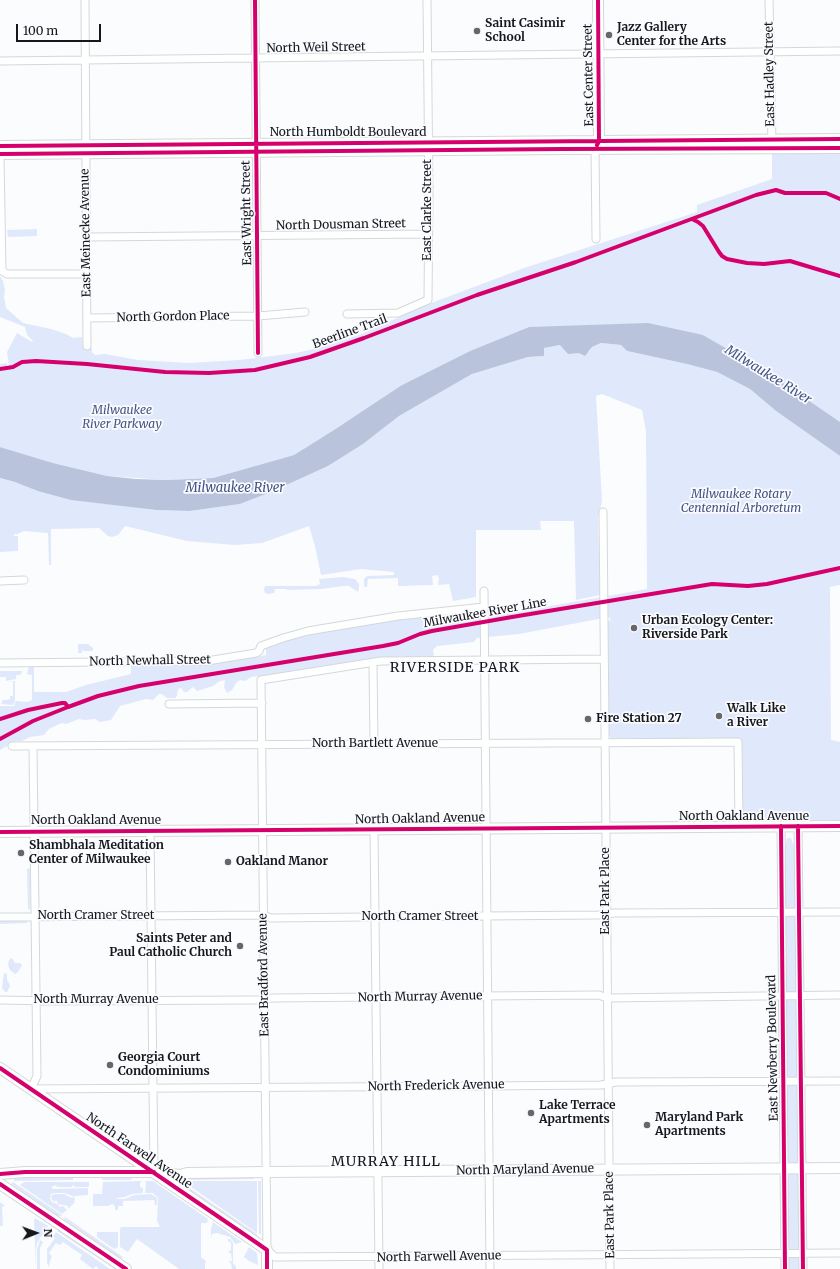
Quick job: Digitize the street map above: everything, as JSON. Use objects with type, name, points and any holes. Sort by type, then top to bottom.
[{"type":"main road","name":"East Center Street","points":[[597,145],[599,54],[598,0]]},
{"type":"main road","points":[[772,144],[840,139]]},
{"type":"main road","points":[[772,144],[840,148]]},
{"type":"main road","name":"North Humboldt Boulevard","points":[[0,146],[86,149],[772,144]]},
{"type":"main road","name":"North Humboldt Boulevard","points":[[0,154],[86,149]]},
{"type":"main road","name":"North Oakland Avenue","points":[[0,832],[840,826]]},
{"type":"main road","name":"North Farwell Avenue","points":[[0,1068],[267,1250]]},
{"type":"main road","name":"North Maryland Avenue","points":[[0,1174],[25,1172],[154,1172],[175,1175],[187,1173],[266,1172],[840,1168]]},
{"type":"main road","points":[[0,1184],[126,1269]]},
{"type":"main road","name":"East Bradford Avenue","points":[[267,1250],[267,1269]]},
{"type":"street","name":"East Meinecke Avenue","points":[[85,0],[87,346]]},
{"type":"street","name":"East Wright Street","points":[[255,0],[258,353]]},
{"type":"street","name":"East Clarke Street","points":[[347,314],[398,313],[428,300],[427,0]]},
{"type":"street","name":"East Hadley Street","points":[[769,0],[772,144]]},
{"type":"street","name":"North Weil Street","points":[[0,61],[840,51]]},
{"type":"street","name":"East Center Street","points":[[596,239],[597,145]]},
{"type":"street","points":[[0,157],[1,268],[3,273],[87,274]]},
{"type":"street","name":"North Dousman Street","points":[[86,237],[428,234]]},
{"type":"street","name":"North Gordon Place","points":[[87,318],[258,316],[305,312]]},
{"type":"street","name":"East Park Place","points":[[603,512],[610,1269]]},
{"type":"street","points":[[0,581],[24,580]]},
{"type":"street","points":[[484,591],[490,1269]]},
{"type":"street","name":"North Newhall Street","points":[[0,663],[207,661],[256,653],[259,651],[261,646],[308,631],[398,616],[484,606]]},
{"type":"street","points":[[374,744],[373,663],[381,661],[604,659]]},
{"type":"street","name":"East Bradford Avenue","points":[[267,1250],[261,680],[373,663]]},
{"type":"street","points":[[169,704],[262,703]]},
{"type":"street","name":"North Bartlett Avenue","points":[[12,746],[738,742],[739,827]]},
{"type":"street","points":[[31,1089],[37,1076],[33,747]]},
{"type":"street","name":"East Newberry Boulevard","points":[[781,826],[785,1269]]},
{"type":"street","points":[[798,826],[803,1269]]},
{"type":"street","points":[[374,829],[379,1269]]},
{"type":"street","points":[[150,831],[154,1172]]},
{"type":"street","name":"North Cramer Street","points":[[0,917],[263,915],[271,918],[599,915],[606,913],[840,912]]},
{"type":"street","name":"North Murray Avenue","points":[[0,1000],[152,1001],[264,1000],[272,998],[599,995],[607,998],[840,995]]},
{"type":"street","name":"North Frederick Avenue","points":[[31,1089],[489,1086],[601,1084],[608,1082],[840,1081]]},
{"type":"street","name":"North Farwell Avenue","points":[[267,1250],[275,1257],[840,1253]]},
{"type":"green space","name":"Milwaukee River Parkway","points":[[772,150],[840,151],[840,422],[770,375],[703,335],[529,327],[470,351],[402,385],[294,455],[213,478],[166,480],[107,476],[53,463],[0,447],[0,364],[7,363],[7,366],[9,366],[7,352],[17,333],[32,342],[33,341],[27,335],[25,327],[0,317],[0,276],[5,290],[4,297],[6,308],[23,323],[51,329],[73,338],[82,337],[83,347],[92,348],[92,352],[95,355],[105,354],[138,360],[189,363],[239,360],[296,353],[322,347],[359,335],[426,305],[527,267],[697,212],[697,205],[772,179]]},
{"type":"green space","points":[[37,229],[37,236],[8,237],[7,230]]},
{"type":"green space","name":"Milwaukee Rotary Centennial Arboretum","points":[[601,343],[621,345],[627,351],[717,372],[750,389],[776,411],[840,456],[840,585],[830,587],[831,740],[840,742],[840,820],[744,820],[742,743],[738,738],[611,738],[609,735],[608,623],[606,622],[611,620],[609,617],[519,634],[477,638],[474,642],[437,646],[433,650],[434,656],[431,658],[422,656],[416,658],[400,656],[396,658],[369,659],[268,677],[264,675],[251,677],[245,681],[240,680],[236,683],[232,690],[227,693],[224,687],[225,680],[197,691],[193,687],[187,692],[184,692],[181,688],[178,689],[177,696],[175,698],[167,698],[162,694],[159,694],[153,700],[146,699],[120,706],[111,720],[100,722],[95,719],[79,719],[66,724],[59,724],[49,729],[44,735],[30,737],[22,741],[16,741],[0,750],[0,706],[14,706],[16,701],[27,702],[32,700],[32,675],[27,674],[29,666],[34,666],[34,692],[66,692],[86,685],[131,674],[131,666],[211,664],[266,655],[266,648],[283,641],[388,621],[433,614],[476,611],[477,619],[647,589],[646,431],[642,410],[602,394],[596,396],[602,501],[598,519],[600,595],[576,600],[574,521],[540,521],[541,530],[476,530],[476,597],[453,601],[449,584],[438,585],[439,578],[437,575],[432,576],[433,585],[398,586],[398,578],[368,579],[367,587],[364,587],[364,579],[367,576],[394,575],[394,572],[361,569],[321,575],[309,526],[262,543],[235,545],[187,541],[125,526],[118,535],[112,537],[108,536],[99,528],[51,529],[51,565],[49,565],[48,533],[23,531],[18,534],[14,534],[14,536],[18,536],[18,551],[0,552],[0,478],[84,501],[156,510],[190,511],[240,504],[271,492],[328,466],[363,444],[399,416],[472,374],[528,357],[544,356],[544,348],[560,345],[589,352],[592,347]]},
{"type":"green space","points":[[343,577],[355,579],[359,584],[358,592],[349,586],[321,589],[275,589],[274,593],[268,594],[265,593],[264,590],[265,586],[316,586],[320,584],[319,579]]},
{"type":"green space","points":[[78,644],[88,644],[93,648],[93,651],[83,651],[82,648],[82,653],[78,653]]},
{"type":"green space","points":[[0,671],[22,672],[20,675],[16,675],[16,679],[6,681],[6,677],[0,677]]},
{"type":"green space","points":[[15,681],[15,702],[13,705],[0,704],[2,703],[2,700],[10,699],[10,696],[13,696],[13,682],[9,682]]},
{"type":"green space","points":[[787,838],[791,838],[795,849],[799,1269],[787,1269],[783,855]]},
{"type":"green space","points":[[27,868],[30,869],[30,909],[28,909]]},
{"type":"green space","points":[[0,921],[27,921],[27,923],[0,924]]},
{"type":"green space","points":[[12,958],[15,963],[20,963],[22,965],[15,974],[10,970],[8,965],[9,960]]},
{"type":"green space","points":[[4,973],[7,974],[7,980],[10,986],[7,992],[5,992],[2,988]]},
{"type":"green space","points":[[73,1177],[73,1180],[14,1181],[14,1178]]},
{"type":"green space","points":[[102,1177],[132,1177],[131,1180],[102,1180]]},
{"type":"green space","points":[[180,1177],[254,1177],[254,1179],[184,1180]]},
{"type":"green space","points":[[142,1181],[140,1183],[140,1187],[143,1188],[143,1193],[132,1194],[116,1199],[125,1199],[134,1195],[151,1194],[157,1198],[157,1205],[155,1205],[154,1200],[123,1201],[123,1206],[118,1206],[118,1210],[115,1210],[115,1206],[112,1204],[108,1206],[93,1206],[93,1194],[102,1194],[103,1182]]},
{"type":"green space","points":[[145,1181],[153,1181],[208,1219],[207,1223],[201,1223],[201,1257],[206,1261],[205,1269],[179,1269],[137,1239],[128,1252],[120,1247],[121,1227],[160,1227],[157,1221],[158,1198],[153,1193],[145,1193]]},
{"type":"green space","points":[[257,1181],[257,1233],[184,1182]]},
{"type":"green space","points":[[258,1181],[261,1181],[261,1235],[259,1233]]},
{"type":"green space","points":[[13,1182],[62,1215],[59,1217],[11,1184]]},
{"type":"green space","points":[[24,1182],[89,1182],[89,1187],[75,1187],[73,1185],[72,1187],[57,1187],[56,1185],[51,1187],[53,1189],[88,1188],[88,1195],[75,1197],[65,1193],[51,1194],[50,1199],[52,1202],[59,1205],[59,1207],[63,1206],[67,1210],[62,1214],[20,1185]]},
{"type":"green space","points":[[178,1182],[182,1183],[257,1234],[257,1236]]},
{"type":"green space","points":[[55,1194],[65,1194],[69,1197],[75,1198],[74,1203],[68,1209],[68,1206],[58,1204],[56,1200],[55,1202],[52,1200],[51,1196]]},
{"type":"green space","points":[[0,1202],[5,1206],[2,1207],[3,1226],[0,1226]]},
{"type":"green space","points":[[65,1217],[123,1257],[121,1259],[64,1220]]},
{"type":"green space","points":[[35,1218],[48,1226],[37,1243],[36,1269],[34,1220]]},
{"type":"green space","points":[[213,1222],[242,1242],[235,1244],[230,1237],[217,1233],[212,1234],[211,1239]]},
{"type":"green space","points":[[59,1230],[115,1268],[115,1269],[57,1231]]},
{"type":"green space","points":[[56,1232],[110,1269],[99,1269],[96,1266],[93,1269],[80,1259],[82,1255],[63,1242],[60,1245],[56,1243],[49,1253],[52,1256],[49,1267],[47,1263],[47,1249],[55,1238],[53,1237]]},
{"type":"green space","points":[[97,1232],[118,1232],[118,1247],[114,1249],[97,1237]]},
{"type":"green space","points":[[228,1239],[230,1239],[233,1243],[233,1263],[236,1269],[232,1269],[229,1261],[232,1261],[231,1253],[229,1253],[231,1250],[231,1243]]},
{"type":"green space","points":[[40,1240],[43,1242],[40,1248],[40,1269],[37,1269],[37,1249]]},
{"type":"green space","points":[[249,1247],[257,1253],[258,1265],[244,1257]]},
{"type":"water","name":"Milwaukee River","points":[[648,323],[703,335],[767,372],[840,422],[840,456],[776,411],[750,389],[717,372],[627,351],[621,345],[601,343],[592,347],[585,356],[579,353],[568,354],[560,345],[544,348],[544,356],[528,357],[472,374],[399,416],[363,444],[328,466],[271,492],[240,504],[190,511],[156,510],[71,500],[0,478],[0,447],[53,463],[107,476],[167,480],[213,478],[294,455],[402,385],[470,351],[529,327]]},
{"type":"cycle path","points":[[255,0],[258,353]]},
{"type":"cycle path","points":[[597,145],[599,141],[598,0]]},
{"type":"cycle path","points":[[0,146],[840,139]]},
{"type":"cycle path","points":[[0,154],[840,148]]},
{"type":"cycle path","points":[[776,190],[785,193],[826,193],[840,199]]},
{"type":"cycle path","name":"Beerline Trail","points":[[0,369],[13,367],[22,362],[36,361],[87,364],[165,372],[209,373],[255,370],[310,357],[477,295],[576,262],[756,195],[776,190]]},
{"type":"cycle path","points":[[692,219],[703,226],[719,252],[727,259],[747,263],[764,264],[790,261],[840,276]]},
{"type":"cycle path","name":"Milwaukee River Line","points":[[0,739],[33,721],[68,707],[98,696],[139,686],[383,646],[398,643],[432,631],[512,617],[712,584],[748,586],[767,584],[840,568]]},
{"type":"cycle path","points":[[0,719],[28,710],[62,703],[65,703],[68,707]]},
{"type":"cycle path","points":[[781,826],[785,1269]]},
{"type":"cycle path","points":[[798,826],[803,1269]]},
{"type":"cycle path","points":[[0,832],[840,826]]},
{"type":"cycle path","points":[[0,1068],[267,1250],[267,1269]]},
{"type":"cycle path","points":[[0,1174],[25,1172],[154,1172]]},
{"type":"cycle path","points":[[0,1184],[126,1269]]},
{"type":"place","name":"Saint Casimir School","points":[[477,31]]},
{"type":"place","name":"Jazz Gallery Center for the Arts","points":[[609,35]]},
{"type":"place","name":"Urban Ecology Center: Riverside Park","points":[[634,628]]},
{"type":"place","name":"Walk Like a River","points":[[719,716]]},
{"type":"place","name":"Fire Station 27","points":[[588,719]]},
{"type":"place","name":"Shambhala Meditation Center of Milwaukee","points":[[21,853]]},
{"type":"place","name":"Oakland Manor","points":[[228,862]]},
{"type":"place","name":"Saints Peter and Paul Catholic Church","points":[[240,946]]},
{"type":"place","name":"Georgia Court Condominiums","points":[[110,1065]]},
{"type":"place","name":"Lake Terrace Apartments","points":[[531,1113]]},
{"type":"place","name":"Maryland Park Apartments","points":[[647,1125]]},
{"type":"district","name":"RIVERSIDE PARK","points":[[455,668]]},
{"type":"district","name":"MURRAY HILL","points":[[386,1162]]}]
